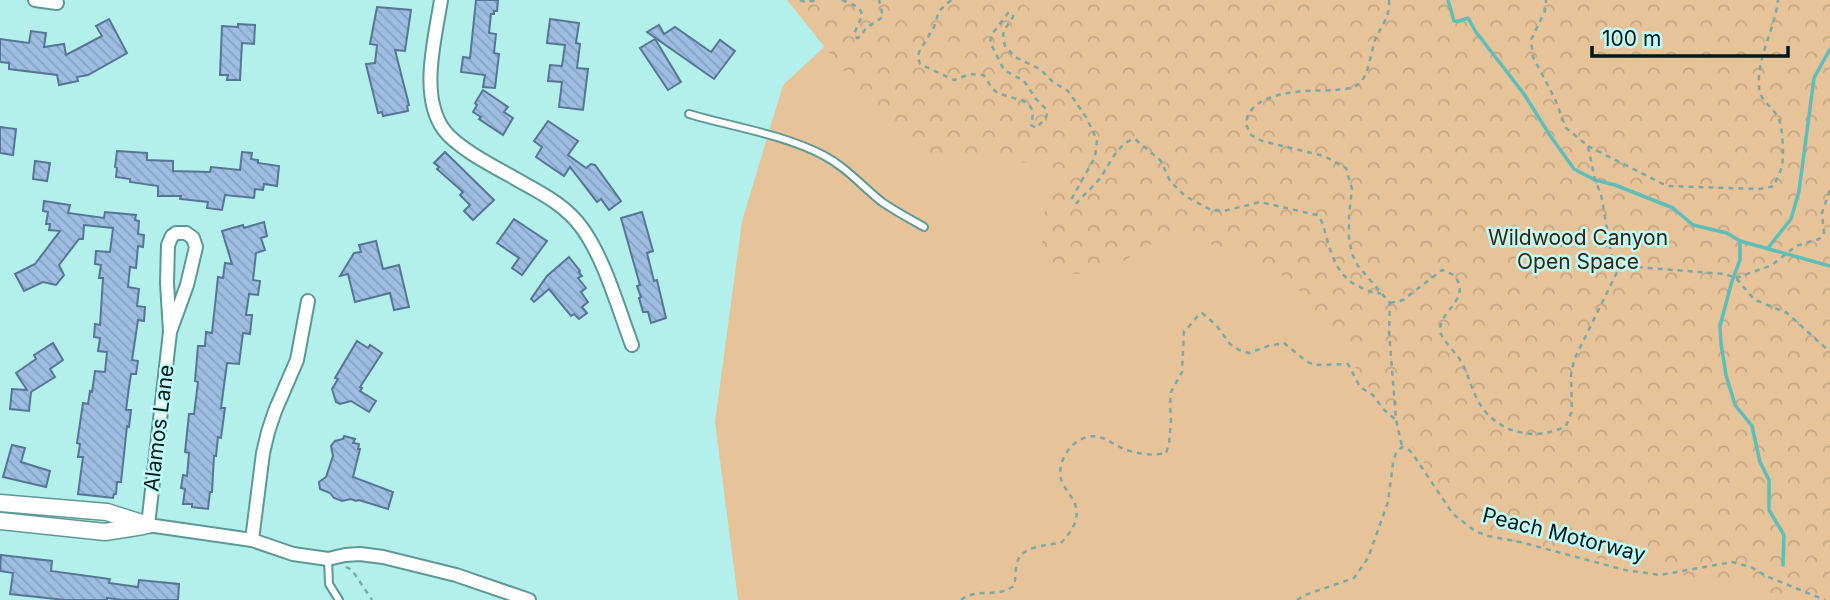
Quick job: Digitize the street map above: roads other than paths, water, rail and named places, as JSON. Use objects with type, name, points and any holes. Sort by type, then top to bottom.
[{"type":"street","points":[[35,0],[57,3]]},
{"type":"street","points":[[441,0],[431,68],[432,107],[445,130],[470,152],[558,202],[582,227],[604,270],[632,345]]},
{"type":"street","name":"Alamos Lane","points":[[148,525],[170,332],[168,245],[176,233],[186,233],[194,238],[196,247],[187,285],[170,332]]},
{"type":"street","points":[[252,540],[268,432],[297,360],[309,301]]},
{"type":"street","points":[[0,503],[107,512],[148,525],[252,540],[293,554],[328,559],[355,555],[383,557],[456,575],[529,600]]},
{"type":"street","points":[[0,521],[105,532],[148,525]]},
{"type":"lane","points":[[689,114],[779,138],[824,155],[883,202],[924,227]]},
{"type":"lane","points":[[328,559],[329,584],[339,600]]},
{"type":"waterway","points":[[1448,0],[1454,21],[1468,18],[1524,94],[1574,169],[1595,180],[1673,208],[1693,225],[1830,266]]},
{"type":"waterway","points":[[1768,248],[1791,219],[1799,191],[1814,78],[1830,49]]},
{"type":"waterway","points":[[1740,241],[1740,260],[1720,326],[1721,344],[1735,405],[1752,426],[1760,462],[1769,480],[1769,510],[1784,535],[1783,565]]},
{"type":"park label","name":"Wildwood Canyon Open Space","points":[[1578,250]]}]
